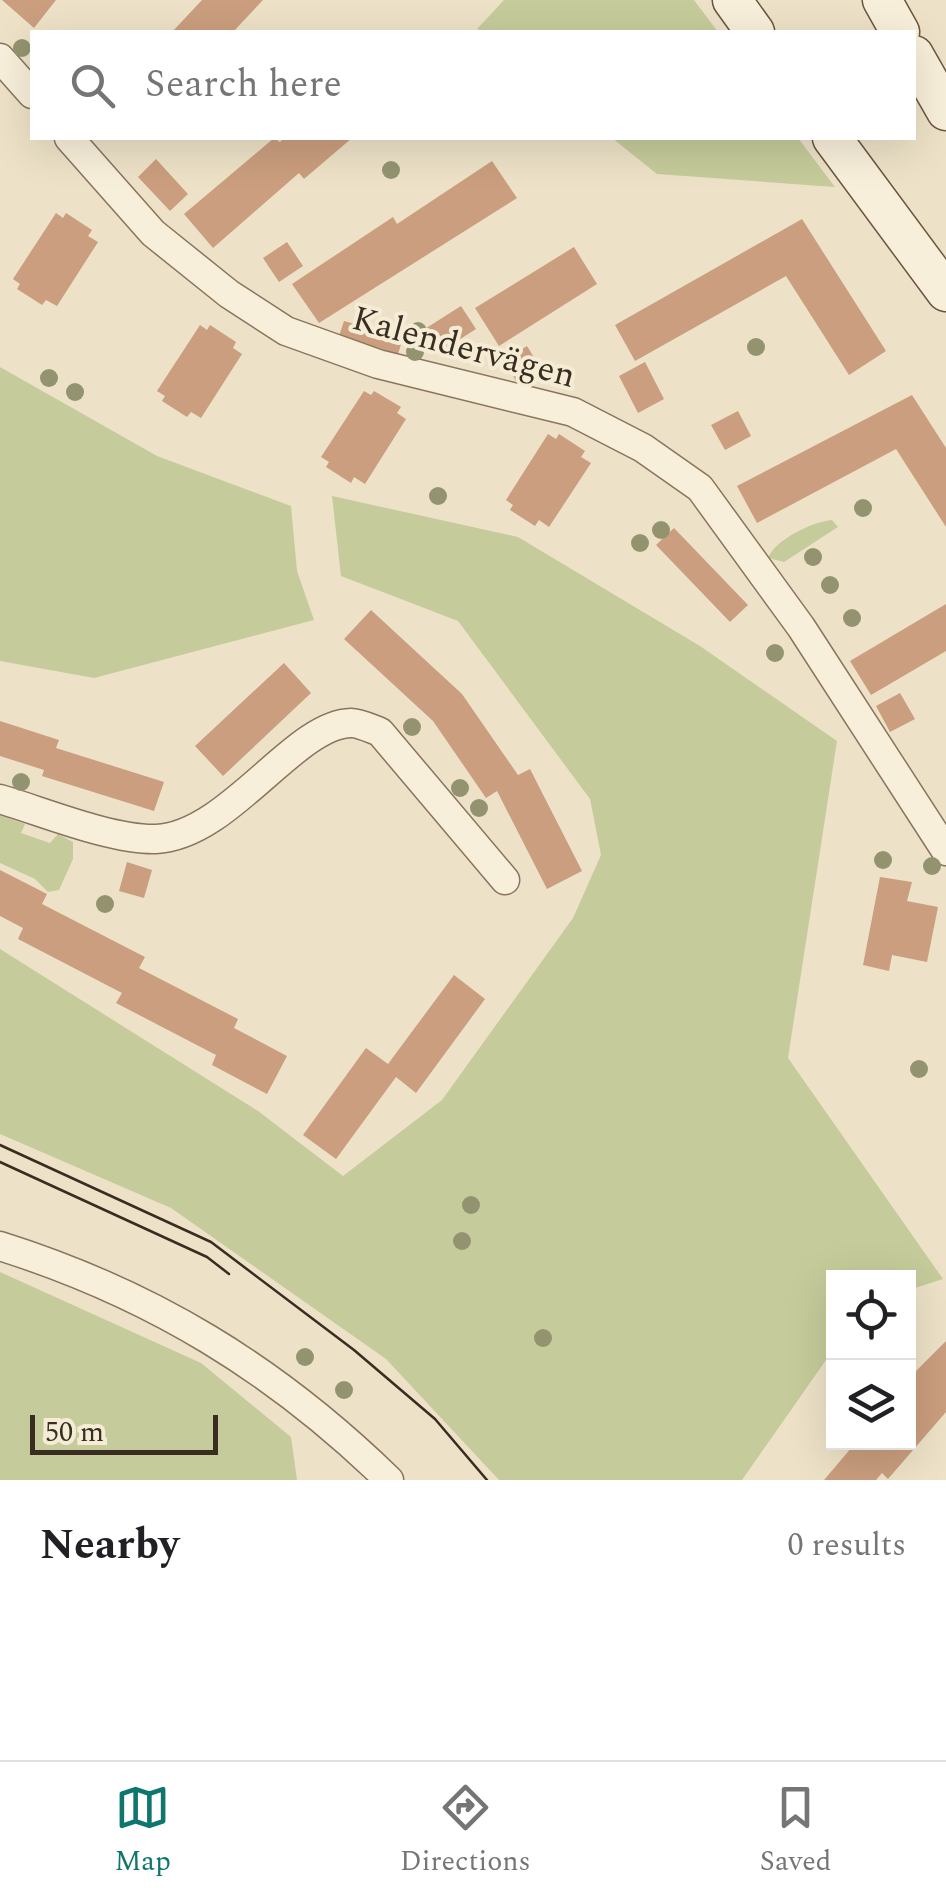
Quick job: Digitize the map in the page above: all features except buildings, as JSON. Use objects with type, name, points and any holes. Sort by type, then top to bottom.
[{"type":"main road","points":[[732,0],[754,30]]},
{"type":"main road","points":[[882,0],[899,30]]},
{"type":"main road","points":[[916,58],[946,111]]},
{"type":"main road","points":[[833,140],[946,292]]},
{"type":"street","points":[[0,58],[30,92]]},
{"type":"street","name":"Kalendervägen","points":[[72,140],[153,233],[229,294],[286,330],[378,364],[573,412],[642,448],[700,488],[801,627],[946,851]]},
{"type":"street","points":[[0,799],[118,832],[157,838],[202,826],[325,730],[353,722],[380,732],[505,880]]},
{"type":"street","points":[[0,1246],[138,1299],[244,1358],[350,1442],[390,1480]]},
{"type":"green space","points":[[504,0],[694,0],[716,30],[479,30]]},
{"type":"green space","points":[[614,140],[800,140],[835,187],[657,174]]},
{"type":"green space","points":[[0,367],[157,456],[291,506],[297,571],[314,620],[94,678],[0,661]]},
{"type":"green space","points":[[332,496],[518,537],[700,646],[837,741],[788,1058],[943,1279],[916,1288],[916,1270],[826,1270],[826,1360],[742,1480],[499,1480],[386,1359],[171,1208],[0,1134],[0,949],[258,1111],[343,1176],[442,1100],[573,918],[601,855],[590,799],[458,621],[341,576]]},
{"type":"green space","points":[[832,520],[838,527],[784,562],[768,558],[779,544],[796,533]]},
{"type":"green space","points":[[0,815],[25,824],[21,833],[50,843],[58,834],[73,842],[73,859],[59,890],[48,892],[35,879],[0,863]]},
{"type":"green space","points":[[0,1272],[201,1363],[291,1437],[297,1480],[0,1480]]},
{"type":"tram line","points":[[0,1145],[211,1242],[354,1350],[435,1419],[487,1480]]},
{"type":"tram line","points":[[0,1162],[207,1257],[229,1274]]}]
